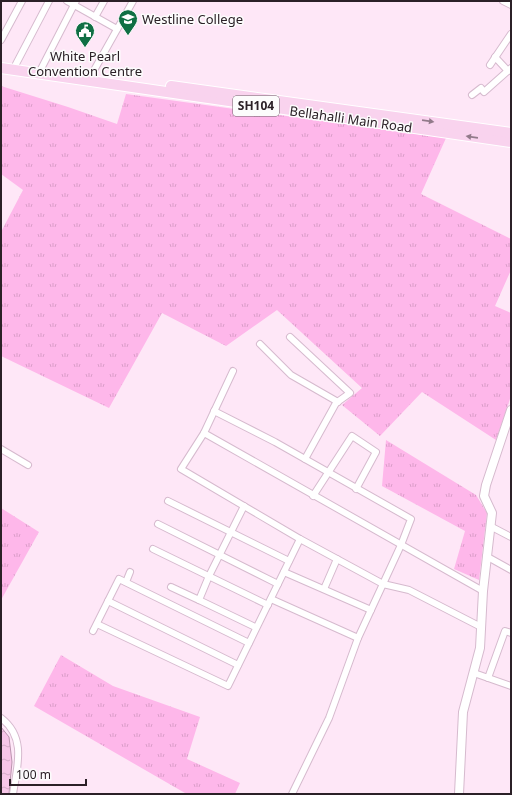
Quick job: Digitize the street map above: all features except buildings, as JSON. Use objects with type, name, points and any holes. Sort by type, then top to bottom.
[{"type":"main road","name":"Bellahalli Main Road","points":[[1,62],[89,78],[511,142]]},
{"type":"main road","name":"Bellahalli Main Road","points":[[1,68],[309,104],[511,133]]},
{"type":"street","points":[[1,40],[22,1]]},
{"type":"street","points":[[16,64],[49,1]]},
{"type":"street","points":[[67,1],[75,3],[117,29]]},
{"type":"street","points":[[96,17],[104,1]]},
{"type":"street","points":[[89,78],[133,1]]},
{"type":"street","points":[[503,1],[511,5]]},
{"type":"street","points":[[41,69],[75,3]]},
{"type":"street","points":[[490,65],[511,34]]},
{"type":"street","points":[[472,95],[483,87],[484,92],[510,69],[495,57]]},
{"type":"street","points":[[290,337],[350,393],[338,402],[305,459]]},
{"type":"street","points":[[260,344],[291,375],[338,402]]},
{"type":"street","points":[[233,371],[204,433],[182,469],[300,539],[383,584],[409,590],[481,627]]},
{"type":"street","points":[[459,794],[463,712],[480,648],[486,556],[492,513],[484,496],[486,485],[511,410]]},
{"type":"street","points":[[214,411],[305,459],[411,520],[358,638],[329,718],[292,794]]},
{"type":"street","points":[[204,433],[483,592]]},
{"type":"street","points":[[313,496],[352,436],[376,452],[356,489]]},
{"type":"street","points":[[1,449],[28,465]]},
{"type":"street","points":[[168,501],[289,561]]},
{"type":"street","points":[[199,600],[219,555],[244,506]]},
{"type":"street","points":[[158,524],[278,584]]},
{"type":"street","points":[[490,526],[511,537]]},
{"type":"street","points":[[97,624],[228,686],[300,539]]},
{"type":"street","points":[[154,549],[209,576],[358,638]]},
{"type":"street","points":[[486,556],[511,570]]},
{"type":"street","points":[[324,589],[337,559]]},
{"type":"street","points":[[126,582],[130,572]]},
{"type":"street","points":[[284,572],[371,610]]},
{"type":"street","points":[[93,631],[119,579],[249,643]]},
{"type":"street","points":[[171,586],[253,626]]},
{"type":"street","points":[[108,601],[238,665]]},
{"type":"street","points":[[488,678],[505,631],[511,633]]},
{"type":"street","points":[[474,673],[511,686]]},
{"type":"street","points":[[1,718],[7,723],[16,736],[19,753],[13,794]]},
{"type":"green space","points":[[1,86],[117,124],[126,94],[446,138],[421,194],[511,239],[511,270],[495,306],[511,313],[511,396],[496,440],[422,392],[380,436],[342,405],[362,388],[277,310],[226,346],[162,313],[109,408],[1,356],[1,232],[23,190],[1,174]]},
{"type":"green space","points":[[386,440],[476,495],[487,513],[479,580],[454,569],[465,531],[382,486]]},
{"type":"green space","points":[[1,508],[39,532],[1,600]]},
{"type":"green space","points":[[61,655],[113,686],[200,717],[187,759],[240,783],[235,794],[185,793],[34,706]]},
{"type":"water","points":[[1,727],[9,737],[12,762],[9,794],[1,794]]},
{"type":"place","name":"Westline College","points":[[128,36]]},
{"type":"place","name":"White Pearl Convention Centre","points":[[85,48]]}]
